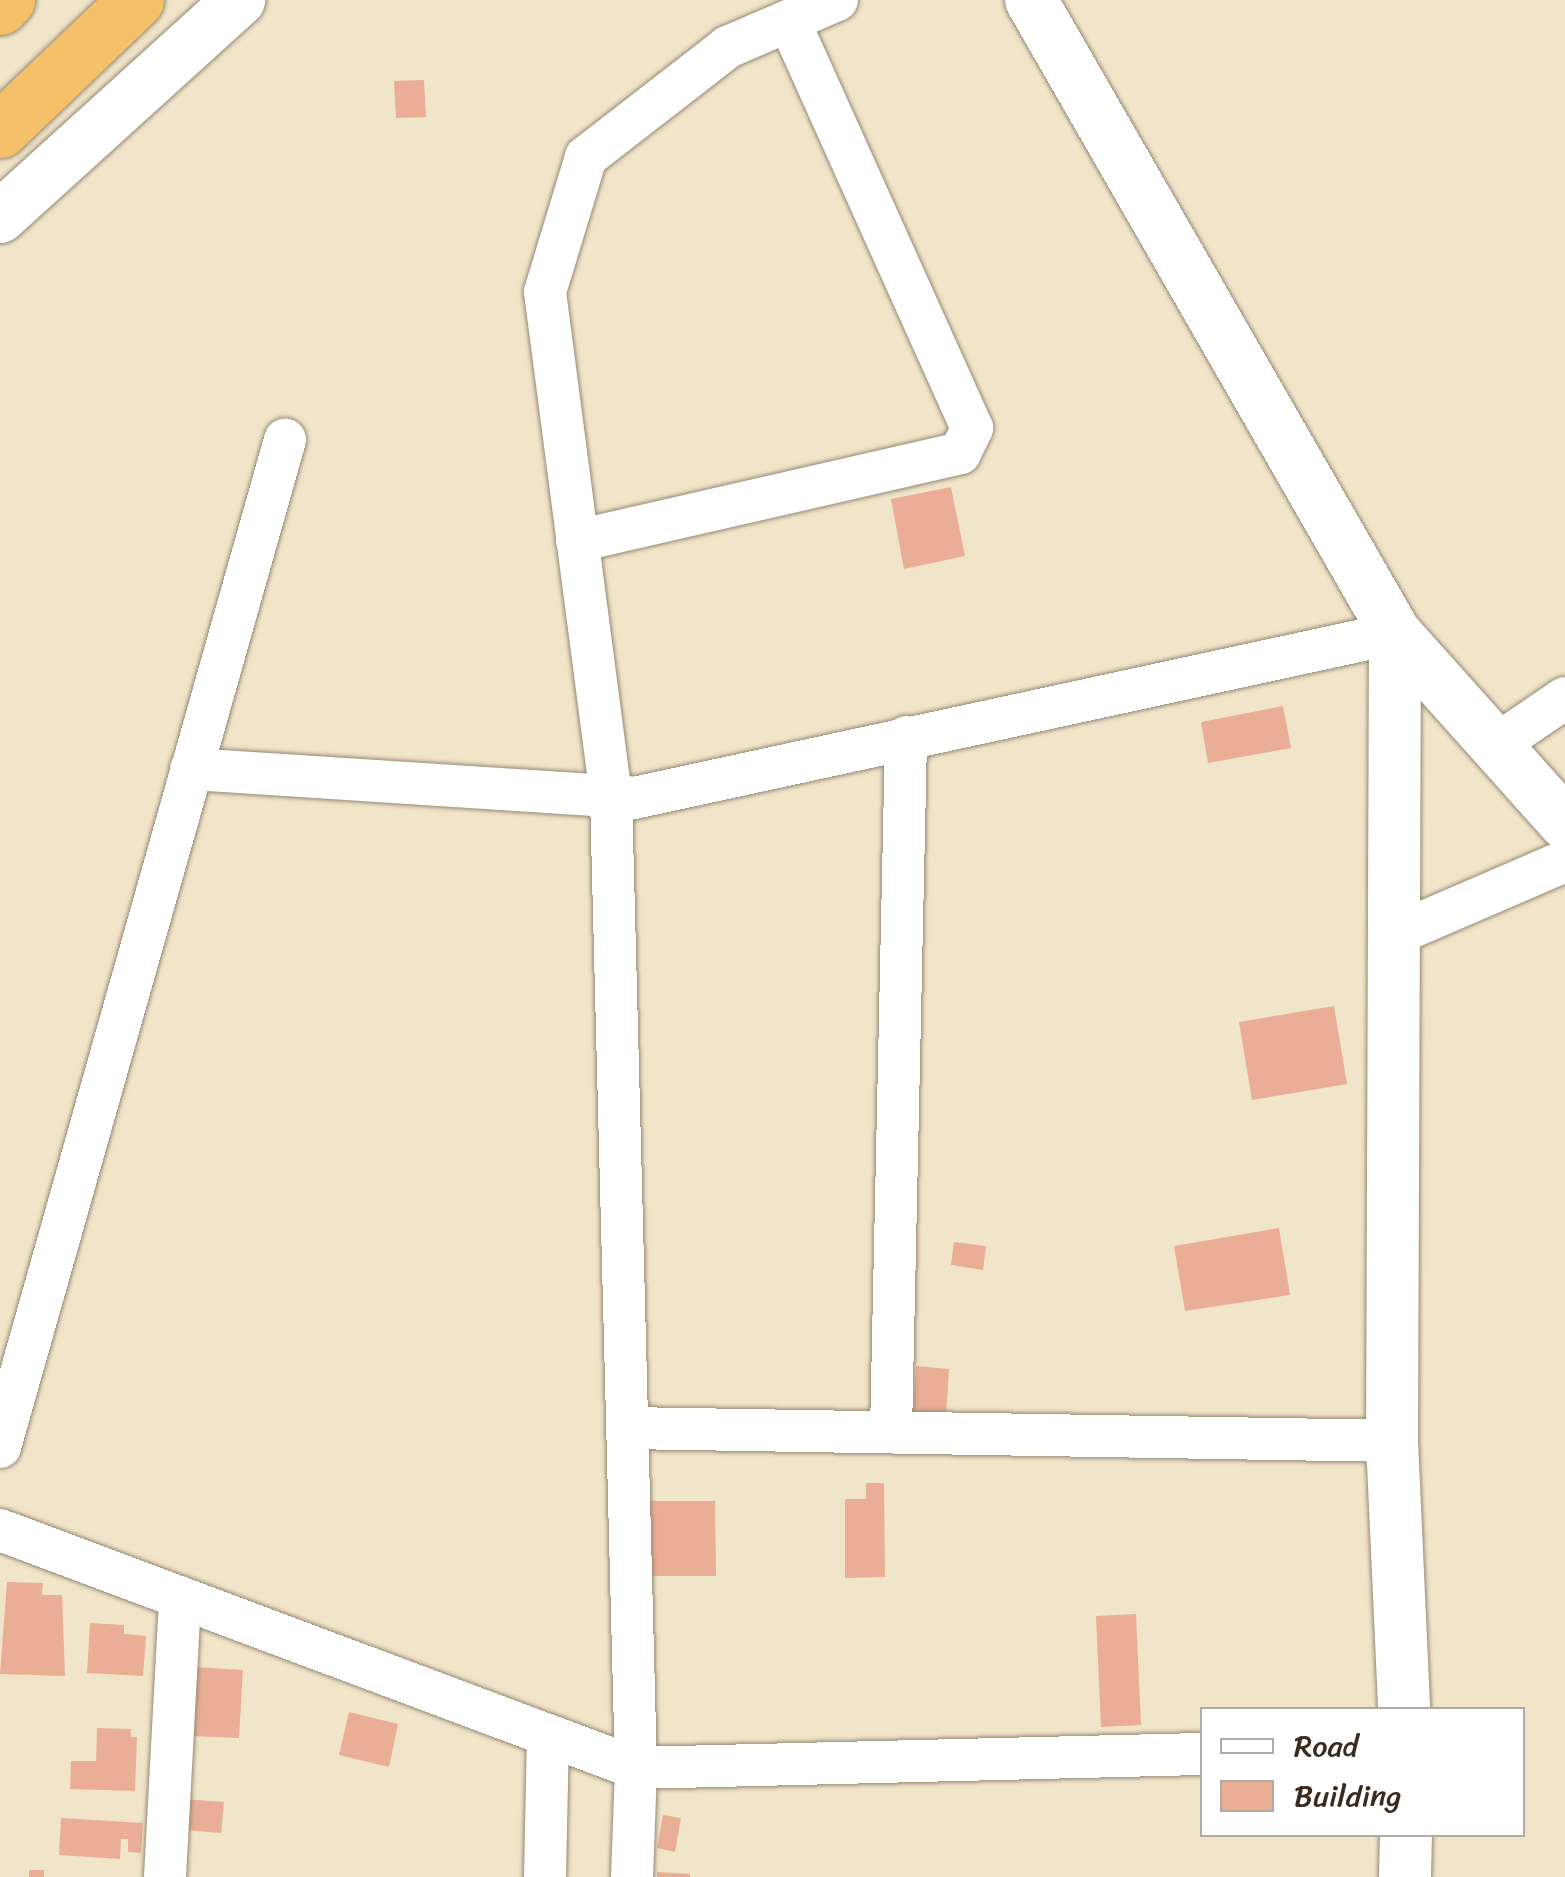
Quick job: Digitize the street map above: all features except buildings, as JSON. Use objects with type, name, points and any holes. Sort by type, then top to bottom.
[{"type":"highway","points":[[0,7],[7,0]]},
{"type":"highway","points":[[0,130],[136,0]]},
{"type":"street","points":[[0,217],[239,0]]},
{"type":"street","points":[[632,1877],[636,1768],[610,796],[545,292],[586,156],[728,47],[837,0]]},
{"type":"street","points":[[1030,0],[1394,632],[1565,823]]},
{"type":"street","points":[[577,541],[960,453],[972,428],[788,21]]},
{"type":"street","points":[[0,1447],[285,440]]},
{"type":"street","points":[[191,769],[634,798],[1394,632]]},
{"type":"street","points":[[1394,632],[1392,1441],[1404,1707]]},
{"type":"street","points":[[1496,746],[1565,698]]},
{"type":"street","points":[[891,1432],[906,737]]},
{"type":"street","points":[[1394,935],[1565,861]]},
{"type":"street","points":[[627,1428],[1392,1441]]},
{"type":"street","points":[[0,1530],[636,1768],[1200,1754]]},
{"type":"street","points":[[166,1877],[180,1597]]},
{"type":"street","points":[[544,1877],[548,1735]]},
{"type":"street","points":[[1405,1877],[1406,1837]]}]
